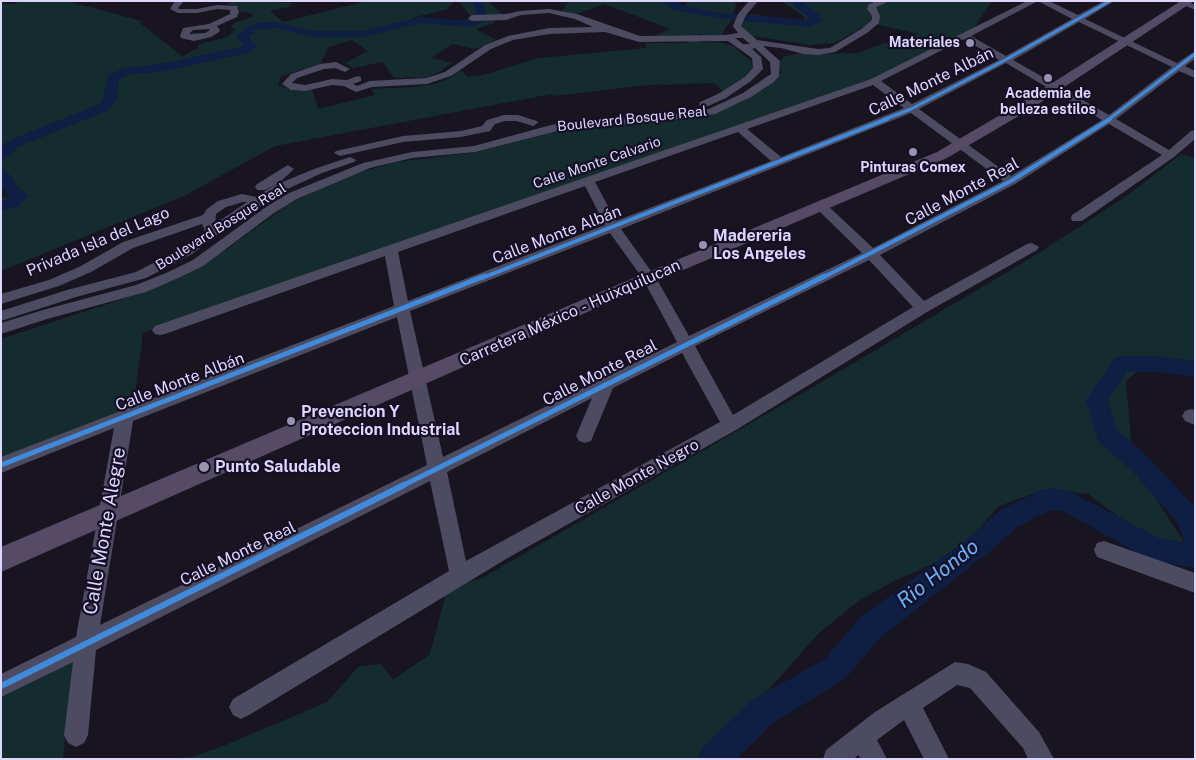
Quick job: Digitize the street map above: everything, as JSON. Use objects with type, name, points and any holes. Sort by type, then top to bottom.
[{"type":"main road","name":"Carretera México - Huixquilucan","points":[[1,560],[649,278],[962,145],[1187,3]]},
{"type":"street","points":[[180,1],[174,7],[178,11],[197,11],[217,7],[234,8],[234,15],[211,26]]},
{"type":"street","points":[[740,1],[739,13],[734,25],[728,28],[730,37],[742,46]]},
{"type":"street","points":[[739,13],[754,1]]},
{"type":"street","points":[[478,17],[506,17],[526,12],[559,12],[577,16],[606,29],[639,39],[730,37],[783,43],[803,51],[818,52],[832,50],[864,31],[876,21],[876,16],[871,9],[872,6],[886,1]]},
{"type":"street","name":"Calle Monte Calvario","points":[[160,330],[589,182],[874,81],[1034,1]]},
{"type":"street","points":[[1042,1],[1195,75]]},
{"type":"street","name":"Calle Monte Albán","points":[[1,465],[911,109],[1110,1]]},
{"type":"street","name":"Boulevard Bosque Real","points":[[1,329],[43,315],[140,290],[198,263],[270,210],[318,184],[360,168],[389,160],[476,149],[542,130],[573,124],[651,120],[711,112],[747,95],[771,80],[776,74],[774,61],[734,25]]},
{"type":"street","points":[[345,69],[336,65],[323,66],[294,76],[287,84],[298,88],[332,82],[348,83],[349,86],[356,89],[370,84],[414,83],[448,74],[488,47],[525,35],[549,31],[606,29]]},
{"type":"street","points":[[965,36],[1170,155]]},
{"type":"street","points":[[669,39],[723,42],[752,47],[751,39]]},
{"type":"street","name":"Boulevard Bosque Real","points":[[1,316],[72,293],[141,275],[167,262],[259,200],[318,171],[369,154],[418,146],[473,141],[490,132],[568,116],[675,110],[709,102],[748,79],[758,70],[756,57],[742,46]]},
{"type":"street","name":"Calle Monte Real","points":[[1,686],[686,344],[871,254],[1011,181],[1110,120],[1195,54]]},
{"type":"street","points":[[874,81],[1011,181]]},
{"type":"street","points":[[740,128],[779,162]]},
{"type":"street","points":[[340,153],[403,140],[490,132]]},
{"type":"street","points":[[1077,218],[1170,155],[1195,133]]},
{"type":"street","points":[[234,236],[214,231],[208,227],[208,218],[211,212],[222,204],[242,198],[276,179],[288,169]]},
{"type":"street","points":[[589,182],[613,227],[649,278],[730,426]]},
{"type":"street","points":[[242,198],[259,200],[266,204],[270,210]]},
{"type":"street","points":[[821,206],[871,254],[922,308]]},
{"type":"street","name":"Privada Isla del Lago","points":[[1,299],[54,283],[86,269],[128,245],[208,218]]},
{"type":"street","name":"Calle Monte Negro","points":[[242,707],[498,552],[730,426],[922,308],[1032,247]]},
{"type":"street","points":[[391,250],[460,576]]},
{"type":"street","points":[[585,436],[606,384]]},
{"type":"street","name":"Calle Monte Alegre","points":[[76,734],[86,643],[125,417]]},
{"type":"street","points":[[1104,550],[1195,583]]},
{"type":"street","points":[[835,759],[883,720],[955,673],[968,675],[978,680],[1031,740],[1042,759]]},
{"type":"street","points":[[908,704],[937,759]]},
{"type":"street","points":[[861,738],[875,759]]},
{"type":"green space","points":[[25,1],[66,1],[142,21],[139,22],[183,57],[199,48],[197,46],[200,44],[228,37],[236,28],[230,28],[234,23],[252,17],[252,13],[240,12],[239,8],[226,4],[236,1],[293,3],[288,7],[270,11],[283,22],[367,1],[455,1],[447,9],[412,18],[422,22],[465,20],[472,17],[458,1],[491,1],[490,3],[503,15],[492,24],[476,29],[496,40],[475,49],[452,44],[431,58],[452,63],[441,71],[427,77],[394,78],[383,62],[352,68],[346,63],[367,51],[352,40],[329,47],[320,64],[281,76],[278,85],[294,91],[312,89],[318,109],[375,95],[371,89],[435,84],[452,77],[460,70],[468,77],[483,75],[539,58],[646,48],[645,43],[689,43],[685,35],[655,36],[670,29],[605,4],[576,14],[562,11],[569,1],[675,1],[684,6],[690,1],[733,1],[736,4],[735,9],[722,36],[698,34],[699,42],[724,43],[733,46],[751,61],[753,69],[747,77],[723,91],[714,83],[648,85],[554,96],[552,94],[275,146],[184,196],[1,271],[1,198],[8,197],[9,188],[6,179],[1,179],[1,125],[3,124],[1,122],[1,3],[12,4]]},
{"type":"green space","points":[[784,1],[881,1],[870,6],[869,13],[874,16],[874,20],[835,43],[810,45],[753,36],[743,30],[741,24],[744,17],[752,14],[779,19],[804,20],[804,16],[784,3]]},
{"type":"green space","points":[[888,1],[992,1],[974,28],[871,79],[143,333],[133,409],[1,461],[1,339],[147,291],[227,249],[286,206],[341,178],[396,162],[472,153],[548,133],[592,126],[664,122],[706,115],[738,104],[767,87],[781,73],[780,63],[783,57],[796,54],[858,53],[896,39],[919,34],[874,24],[874,8]]},
{"type":"green space","points":[[1181,154],[1195,158],[1195,364],[1151,359],[1126,381],[1133,464],[1188,548],[1154,543],[1088,494],[1045,489],[999,506],[977,531],[949,557],[894,581],[857,602],[819,633],[707,759],[185,759],[216,749],[327,702],[359,666],[381,664],[393,680],[430,654],[448,586],[480,579],[820,383],[1031,258],[1128,195]]},
{"type":"green space","points":[[74,657],[63,759],[1,759],[1,693]]},
{"type":"waterway","points":[[1,156],[13,144],[104,107],[110,99],[113,78],[125,72],[166,67],[244,50],[252,46],[242,37],[252,28],[263,25],[277,25],[310,34],[363,34],[420,20],[473,24],[480,20],[481,11],[477,1]]},
{"type":"waterway","points":[[666,1],[678,8],[722,16],[810,24],[815,21],[815,16],[801,7],[796,1]]},
{"type":"waterway","points":[[1,174],[6,179],[9,188],[21,196],[12,204],[1,206]]},
{"type":"waterway","name":"Rio Hondo","points":[[1195,369],[1156,364],[1121,364],[1097,400],[1107,435],[1141,465],[1187,516],[1195,537]]},
{"type":"waterway","name":"Rio Hondo","points":[[713,759],[762,712],[835,669],[870,628],[980,544],[1008,519],[1048,499],[1067,501],[1157,550],[1195,556]]},
{"type":"cycle path","points":[[1,465],[911,109],[1007,59],[1110,1]]},
{"type":"cycle path","points":[[1,686],[686,344],[871,254],[1011,181],[1110,119],[1195,54]]},
{"type":"place","name":"Materiales","points":[[970,43]]},
{"type":"place","name":"Academia de belleza estilos","points":[[1048,78]]},
{"type":"place","name":"Pinturas Comex","points":[[913,152]]},
{"type":"place","name":"Madereria Los Angeles","points":[[703,245]]},
{"type":"place","name":"Prevencion Y Proteccion Industrial","points":[[291,421]]},
{"type":"place","name":"Punto Saludable","points":[[204,467]]}]
